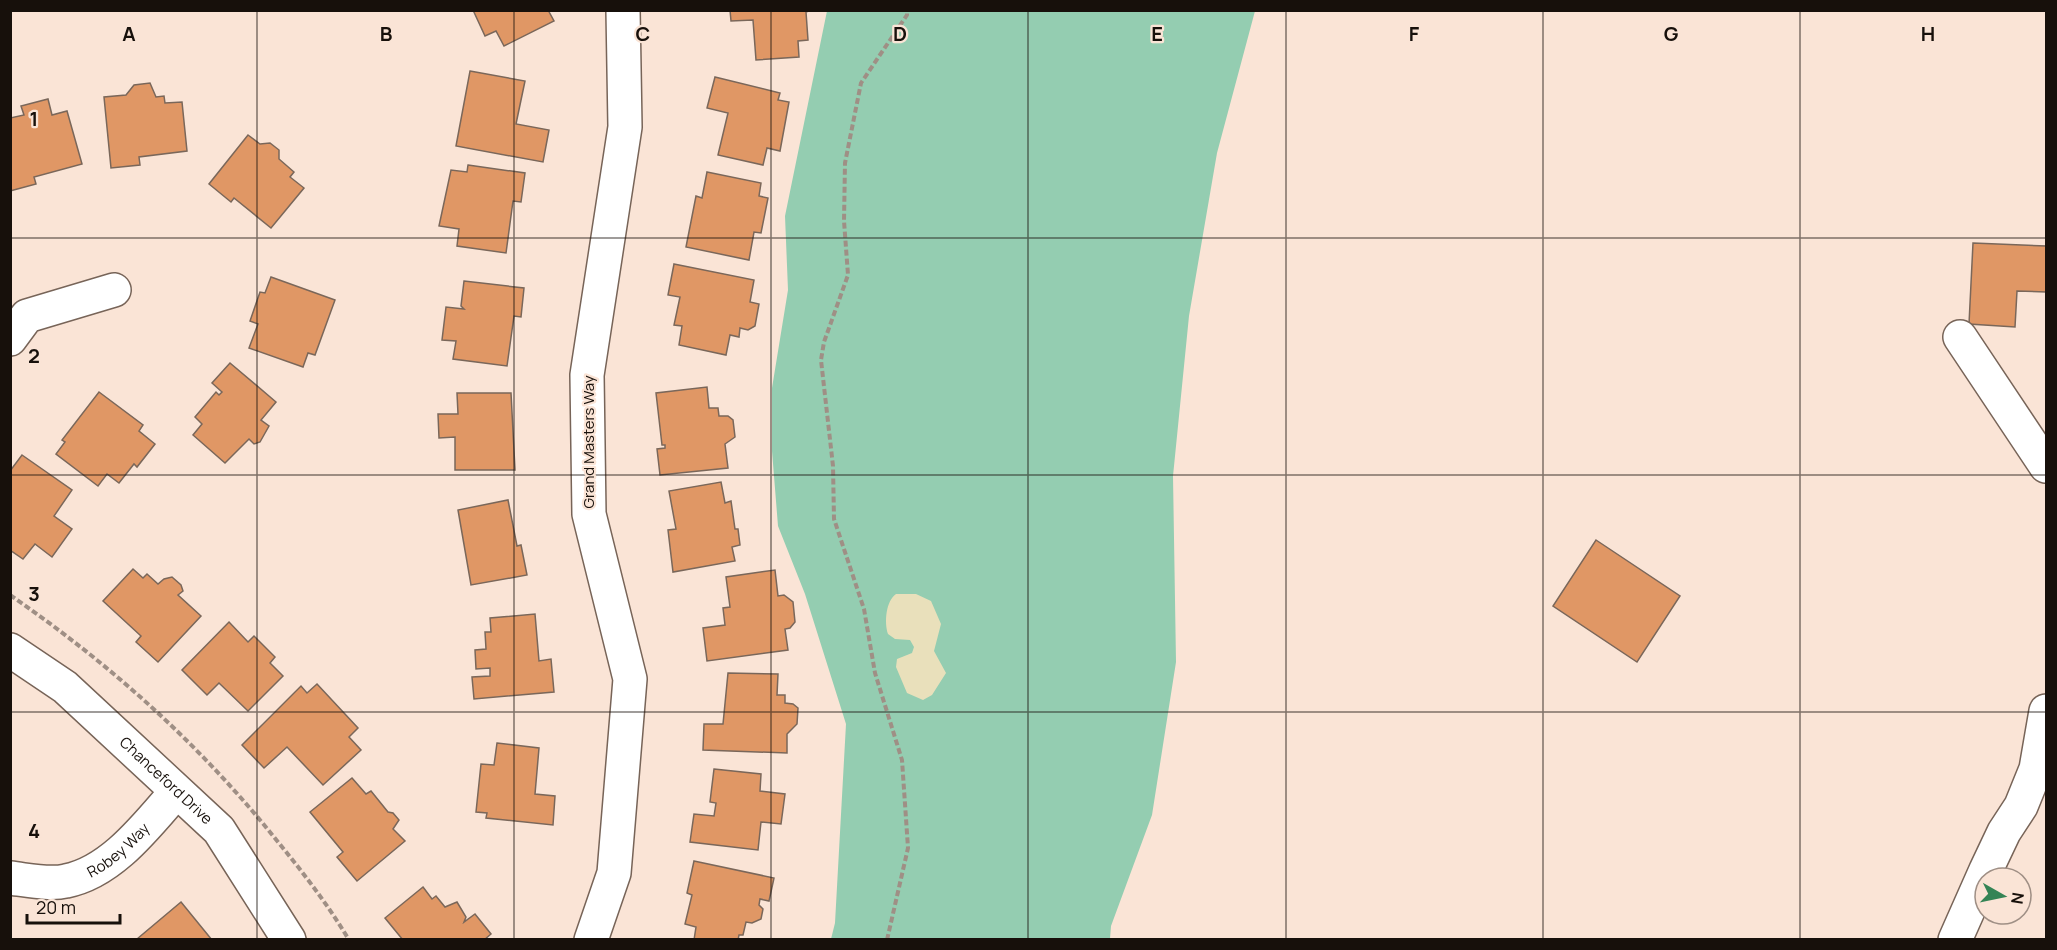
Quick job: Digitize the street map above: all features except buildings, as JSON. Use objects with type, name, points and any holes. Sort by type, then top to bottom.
[{"type":"street","name":"Grand Masters Way","points":[[591,939],[614,873],[630,679],[589,514],[587,375],[625,127],[623,10]]},
{"type":"street","points":[[10,339],[27,316],[114,290]]},
{"type":"street","points":[[1960,337],[2046,465]]},
{"type":"street","name":"Chanceford Drive","points":[[10,650],[65,687],[219,830],[289,939]]},
{"type":"street","points":[[1955,939],[1986,870],[2021,806],[2036,769],[2046,711]]},
{"type":"street","name":"Robey Way","points":[[10,878],[66,881],[99,867],[139,834],[176,792]]},
{"type":"path","points":[[887,939],[908,848],[902,760],[875,673],[864,609],[834,519],[833,466],[821,360],[824,342],[848,275],[844,221],[845,163],[861,83],[902,24],[907,10]]},
{"type":"path","points":[[10,595],[109,667],[183,735],[242,798],[305,874],[349,939]]},
{"type":"green space","points":[[827,11],[1255,11],[1217,153],[1189,316],[1173,476],[1176,662],[1152,815],[1111,926],[1110,939],[831,939],[835,923],[846,724],[805,594],[778,526],[772,451],[772,388],[788,290],[785,216]]},
{"type":"sand","points":[[896,594],[916,594],[931,601],[941,624],[934,651],[946,673],[932,695],[923,700],[907,693],[896,667],[897,659],[912,653],[914,647],[910,640],[895,639],[888,634],[887,612]]}]
